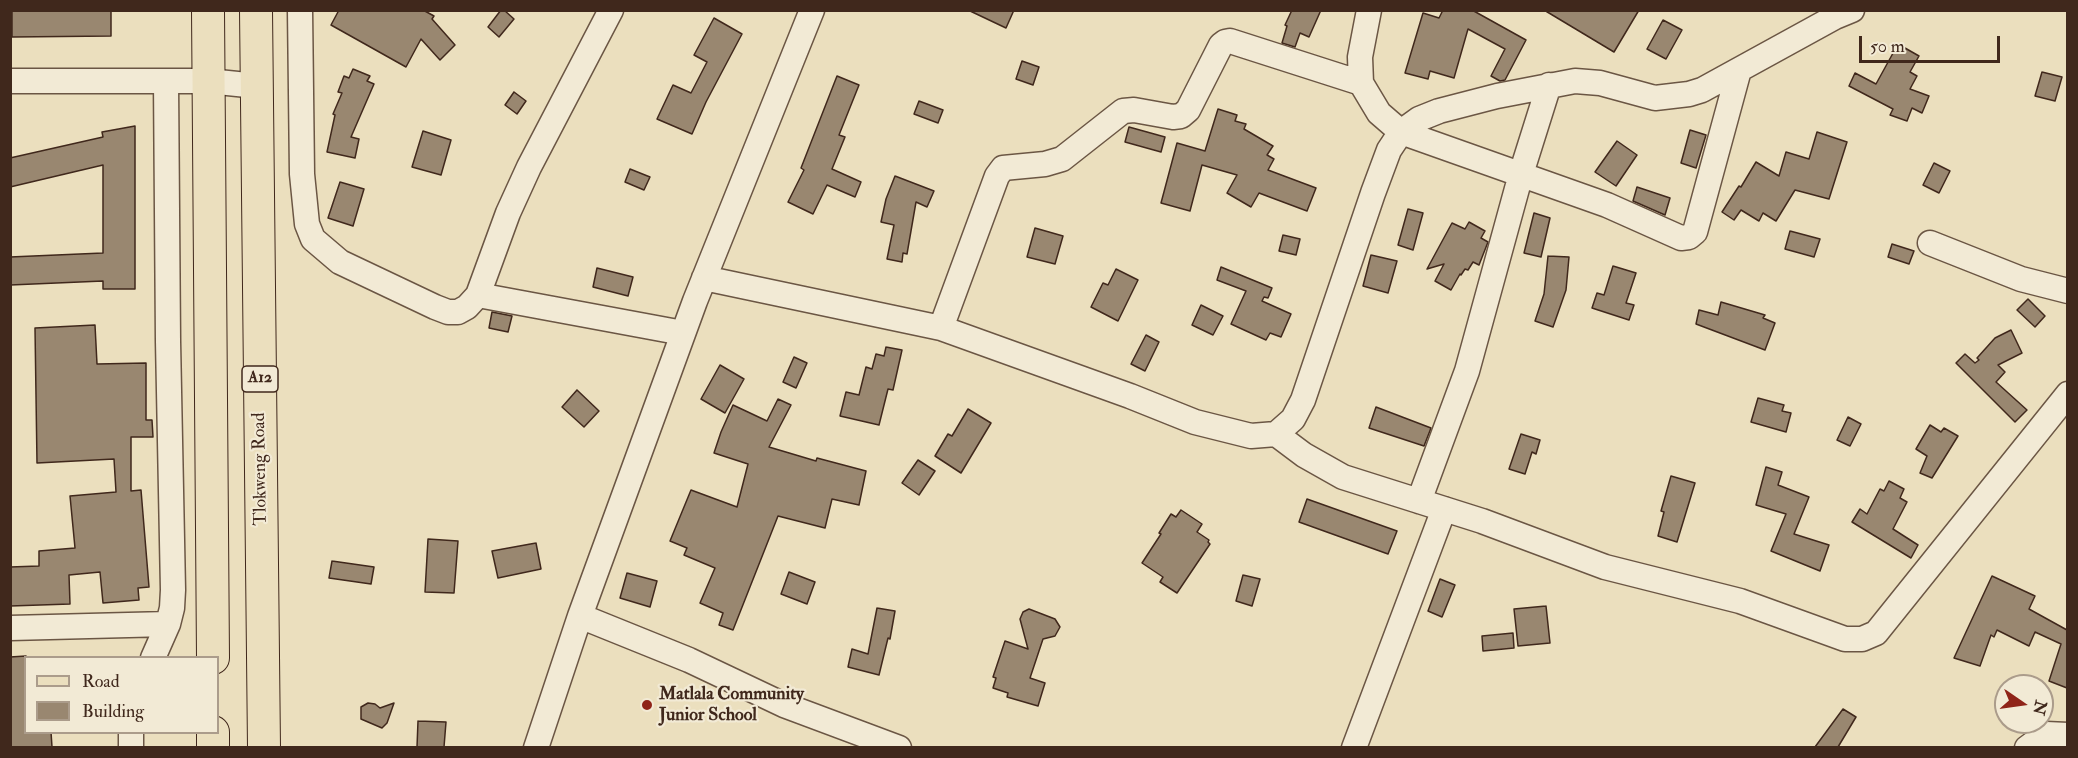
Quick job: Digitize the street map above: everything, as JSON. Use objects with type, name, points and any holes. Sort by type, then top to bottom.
[{"type":"main road","points":[[208,10],[213,656]]},
{"type":"main road","name":"Tlokweng Road","points":[[256,10],[264,747]]},
{"type":"street","points":[[300,10],[302,174],[307,224],[313,239],[340,262],[448,312],[458,312],[467,307],[478,295],[508,213],[529,167],[611,10]]},
{"type":"street","points":[[536,747],[580,616],[683,333],[812,10]]},
{"type":"street","points":[[1369,10],[1360,57],[1361,83],[1379,113],[1401,132],[1607,205],[1681,237],[1689,237],[1695,232],[1739,70]]},
{"type":"street","points":[[704,278],[941,328],[1130,396],[1195,422],[1251,436],[1276,434],[1293,419],[1303,400],[1372,193],[1389,150],[1401,132],[1419,119],[1439,111],[1575,81],[1600,83],[1655,98],[1689,94],[1702,90],[1835,17],[1852,10]]},
{"type":"street","points":[[941,328],[997,176],[1003,168],[1045,164],[1062,159],[1123,111],[1134,110],[1173,117],[1181,116],[1188,110],[1221,45],[1225,42],[1230,41],[1361,83]]},
{"type":"street","points":[[10,81],[208,81],[257,86]]},
{"type":"street","points":[[153,656],[168,624],[173,590],[166,81]]},
{"type":"street","points":[[1419,501],[1467,371],[1521,174],[1549,85]]},
{"type":"street","points":[[1930,243],[2021,279],[2067,291]]},
{"type":"street","points":[[478,295],[683,333]]},
{"type":"street","points":[[1276,434],[1304,455],[1343,477],[1444,509],[1605,567],[1740,601],[1845,639],[1862,639],[1876,633],[2067,394]]},
{"type":"street","points":[[1354,747],[1444,509]]},
{"type":"street","points":[[580,616],[689,660],[784,705],[898,747]]},
{"type":"street","points":[[10,628],[168,624]]},
{"type":"street","points":[[2027,747],[2046,734],[2067,735]]},
{"type":"building","points":[[12,10],[111,10],[111,36],[12,37]]},
{"type":"building","points":[[339,10],[423,10],[434,16],[432,19],[455,45],[440,60],[421,39],[406,67],[331,25]]},
{"type":"building","points":[[501,10],[514,19],[499,37],[488,27]]},
{"type":"building","points":[[968,10],[1014,10],[1006,28]]},
{"type":"building","points":[[1292,10],[1321,10],[1309,37],[1300,33],[1295,47],[1282,43],[1287,26],[1285,25]]},
{"type":"building","points":[[1443,10],[1472,10],[1526,40],[1505,80],[1500,81],[1491,76],[1505,49],[1468,29],[1454,78],[1430,71],[1428,79],[1405,73],[1423,13],[1439,18]]},
{"type":"building","points":[[1544,10],[1639,10],[1614,52]]},
{"type":"building","points":[[714,18],[742,34],[692,134],[657,119],[673,85],[691,93],[707,62],[694,55]]},
{"type":"building","points":[[1663,20],[1682,30],[1666,59],[1647,49]]},
{"type":"building","points":[[1898,44],[1919,56],[1910,72],[1917,76],[1910,89],[1929,96],[1922,113],[1912,108],[1907,121],[1890,115],[1893,109],[1849,86],[1855,73],[1876,84]]},
{"type":"building","points":[[1022,61],[1039,67],[1033,85],[1016,79]]},
{"type":"building","points":[[353,69],[370,76],[367,81],[374,84],[351,137],[359,139],[355,158],[327,152],[335,115],[333,114],[342,93],[338,92],[344,76],[349,78]]},
{"type":"building","points":[[2042,72],[2062,77],[2055,101],[2035,96]]},
{"type":"building","points":[[837,76],[859,85],[839,135],[845,137],[832,169],[861,182],[855,197],[827,185],[813,214],[788,202],[804,170],[801,168]]},
{"type":"building","points":[[514,92],[526,101],[517,114],[505,105]]},
{"type":"building","points":[[919,101],[943,110],[938,123],[914,114]]},
{"type":"building","points":[[1218,109],[1237,115],[1235,121],[1246,124],[1244,129],[1273,146],[1267,155],[1274,159],[1268,170],[1316,188],[1307,211],[1259,193],[1251,207],[1227,193],[1237,175],[1202,165],[1190,211],[1161,203],[1177,143],[1205,151]]},
{"type":"building","points":[[135,126],[135,289],[103,289],[103,281],[10,285],[10,257],[103,253],[103,165],[10,187],[10,158],[103,137],[102,132]]},
{"type":"building","points":[[1129,127],[1165,137],[1161,152],[1125,142]]},
{"type":"building","points":[[1690,130],[1706,135],[1696,168],[1681,163]]},
{"type":"building","points":[[423,131],[451,140],[441,175],[412,167]]},
{"type":"building","points":[[1817,132],[1847,142],[1829,199],[1795,190],[1776,221],[1763,213],[1759,221],[1741,210],[1734,220],[1722,212],[1756,162],[1779,176],[1786,152],[1809,159]]},
{"type":"building","points":[[1617,141],[1637,155],[1616,186],[1595,172]]},
{"type":"building","points":[[1934,163],[1950,171],[1939,193],[1923,185]]},
{"type":"building","points":[[630,169],[650,177],[644,190],[625,182]]},
{"type":"building","points":[[895,176],[934,191],[927,207],[916,202],[907,254],[903,253],[902,262],[887,259],[894,225],[881,222],[886,199]]},
{"type":"building","points":[[340,182],[364,189],[353,226],[328,218]]},
{"type":"building","points":[[1637,187],[1670,198],[1665,215],[1633,201]]},
{"type":"building","points":[[1408,209],[1423,213],[1413,250],[1398,245]]},
{"type":"building","points":[[1534,213],[1550,218],[1541,257],[1524,253]]},
{"type":"building","points":[[1469,222],[1485,231],[1481,238],[1488,242],[1479,265],[1473,262],[1468,270],[1465,269],[1451,290],[1435,281],[1444,264],[1427,269],[1452,223],[1465,229]]},
{"type":"building","points":[[1035,228],[1063,236],[1055,264],[1027,257]]},
{"type":"building","points":[[1790,231],[1820,239],[1814,257],[1785,249]]},
{"type":"building","points":[[1283,235],[1300,239],[1296,255],[1279,251]]},
{"type":"building","points":[[1892,244],[1914,251],[1909,264],[1888,257]]},
{"type":"building","points":[[1371,255],[1397,261],[1388,293],[1363,286]]},
{"type":"building","points":[[1548,256],[1569,257],[1566,290],[1553,327],[1535,321],[1544,294]]},
{"type":"building","points":[[1613,266],[1636,273],[1626,303],[1634,305],[1629,320],[1592,308],[1597,293],[1604,295]]},
{"type":"building","points":[[1221,267],[1272,288],[1268,298],[1264,297],[1262,301],[1291,314],[1281,337],[1270,333],[1266,340],[1231,324],[1246,291],[1217,280]]},
{"type":"building","points":[[597,268],[633,277],[628,296],[593,287]]},
{"type":"building","points":[[1116,269],[1138,280],[1118,321],[1091,307],[1103,283],[1108,285]]},
{"type":"building","points":[[2028,299],[2045,316],[2035,327],[2017,310]]},
{"type":"building","points":[[1721,302],[1765,315],[1763,318],[1775,323],[1765,350],[1696,324],[1699,310],[1718,315]]},
{"type":"building","points":[[1201,305],[1223,316],[1213,335],[1192,325]]},
{"type":"building","points":[[492,312],[512,316],[508,332],[489,328]]},
{"type":"building","points":[[95,325],[97,364],[146,363],[146,420],[152,420],[153,437],[131,437],[131,491],[141,490],[149,587],[138,588],[139,600],[103,603],[100,572],[69,575],[70,604],[10,606],[10,567],[39,566],[39,551],[75,548],[70,496],[116,492],[114,459],[37,463],[35,328]]},
{"type":"building","points":[[2011,330],[2022,353],[1998,365],[2005,372],[1996,382],[2027,410],[2015,422],[1956,363],[1965,354],[1975,363],[1995,338]]},
{"type":"building","points":[[1146,335],[1159,342],[1145,371],[1131,364]]},
{"type":"building","points":[[886,347],[902,350],[893,390],[888,389],[879,425],[840,416],[846,392],[859,395],[866,367],[872,369],[876,354],[884,356]]},
{"type":"building","points":[[794,357],[807,363],[796,388],[783,382]]},
{"type":"building","points":[[720,365],[744,379],[725,413],[701,399]]},
{"type":"building","points":[[577,390],[599,411],[584,427],[562,407]]},
{"type":"building","points":[[1758,398],[1784,405],[1782,411],[1791,413],[1786,432],[1751,422]]},
{"type":"building","points":[[778,399],[791,405],[769,447],[816,461],[817,458],[866,471],[859,505],[832,499],[825,528],[778,516],[733,630],[719,625],[723,613],[700,603],[715,568],[684,555],[687,548],[670,541],[691,490],[737,507],[748,464],[714,453],[721,432],[733,405],[767,421]]},
{"type":"building","points":[[1376,407],[1431,428],[1424,446],[1369,428]]},
{"type":"building","points":[[968,409],[991,423],[961,473],[935,456],[948,434],[952,436]]},
{"type":"building","points":[[1848,417],[1861,424],[1850,446],[1837,440]]},
{"type":"building","points":[[1930,425],[1941,432],[1944,428],[1958,436],[1932,478],[1920,473],[1927,456],[1916,449]]},
{"type":"building","points":[[1521,434],[1540,440],[1536,454],[1532,452],[1525,474],[1509,469]]},
{"type":"building","points":[[918,460],[935,471],[919,495],[902,483]]},
{"type":"building","points":[[1766,467],[1782,472],[1778,485],[1809,497],[1794,534],[1829,545],[1820,571],[1771,551],[1786,514],[1756,505]]},
{"type":"building","points":[[1671,476],[1695,483],[1677,542],[1658,536],[1664,512],[1661,511]]},
{"type":"building","points":[[1889,481],[1904,489],[1900,498],[1907,502],[1893,529],[1918,545],[1911,558],[1852,522],[1860,509],[1867,514],[1880,489],[1884,491]]},
{"type":"building","points":[[1307,499],[1397,531],[1388,554],[1299,522]]},
{"type":"building","points":[[1181,510],[1202,524],[1197,532],[1209,540],[1210,544],[1177,593],[1160,582],[1163,577],[1142,563],[1171,514],[1176,517]]},
{"type":"building","points":[[428,539],[458,541],[454,593],[425,592]]},
{"type":"building","points":[[536,543],[541,569],[498,578],[492,551]]},
{"type":"building","points":[[332,561],[374,567],[371,584],[329,578]]},
{"type":"building","points":[[789,572],[815,582],[807,604],[781,594]]},
{"type":"building","points":[[627,573],[657,581],[650,607],[620,598]]},
{"type":"building","points":[[1243,575],[1260,579],[1252,606],[1236,601]]},
{"type":"building","points":[[1992,576],[2035,596],[2029,609],[2067,630],[2067,688],[2054,683],[2054,674],[2051,674],[2061,644],[2035,632],[2029,646],[1997,630],[1994,637],[1991,635],[1980,666],[1954,658]]},
{"type":"building","points":[[1440,579],[1455,585],[1442,617],[1428,611]]},
{"type":"building","points":[[1546,606],[1550,643],[1518,646],[1514,609]]},
{"type":"building","points":[[877,608],[895,611],[890,639],[888,638],[879,675],[848,667],[852,649],[868,654]]},
{"type":"building","points":[[1029,609],[1055,619],[1060,627],[1055,636],[1043,639],[1030,678],[1045,683],[1038,706],[1007,697],[1008,693],[993,688],[996,678],[993,677],[1005,641],[1028,649],[1020,619],[1023,612]]},
{"type":"building","points":[[1513,633],[1514,648],[1483,651],[1482,636]]},
{"type":"building","points":[[24,656],[24,734],[51,734],[52,747],[10,747],[10,657]]},
{"type":"building","points":[[368,703],[380,708],[394,703],[387,723],[382,728],[361,719],[361,707]]},
{"type":"building","points":[[1843,709],[1856,717],[1838,747],[1815,747]]},
{"type":"building","points":[[418,721],[446,722],[444,747],[417,747]]},
{"type":"place","name":"Matlala Community Junior School","points":[[647,705]]}]
